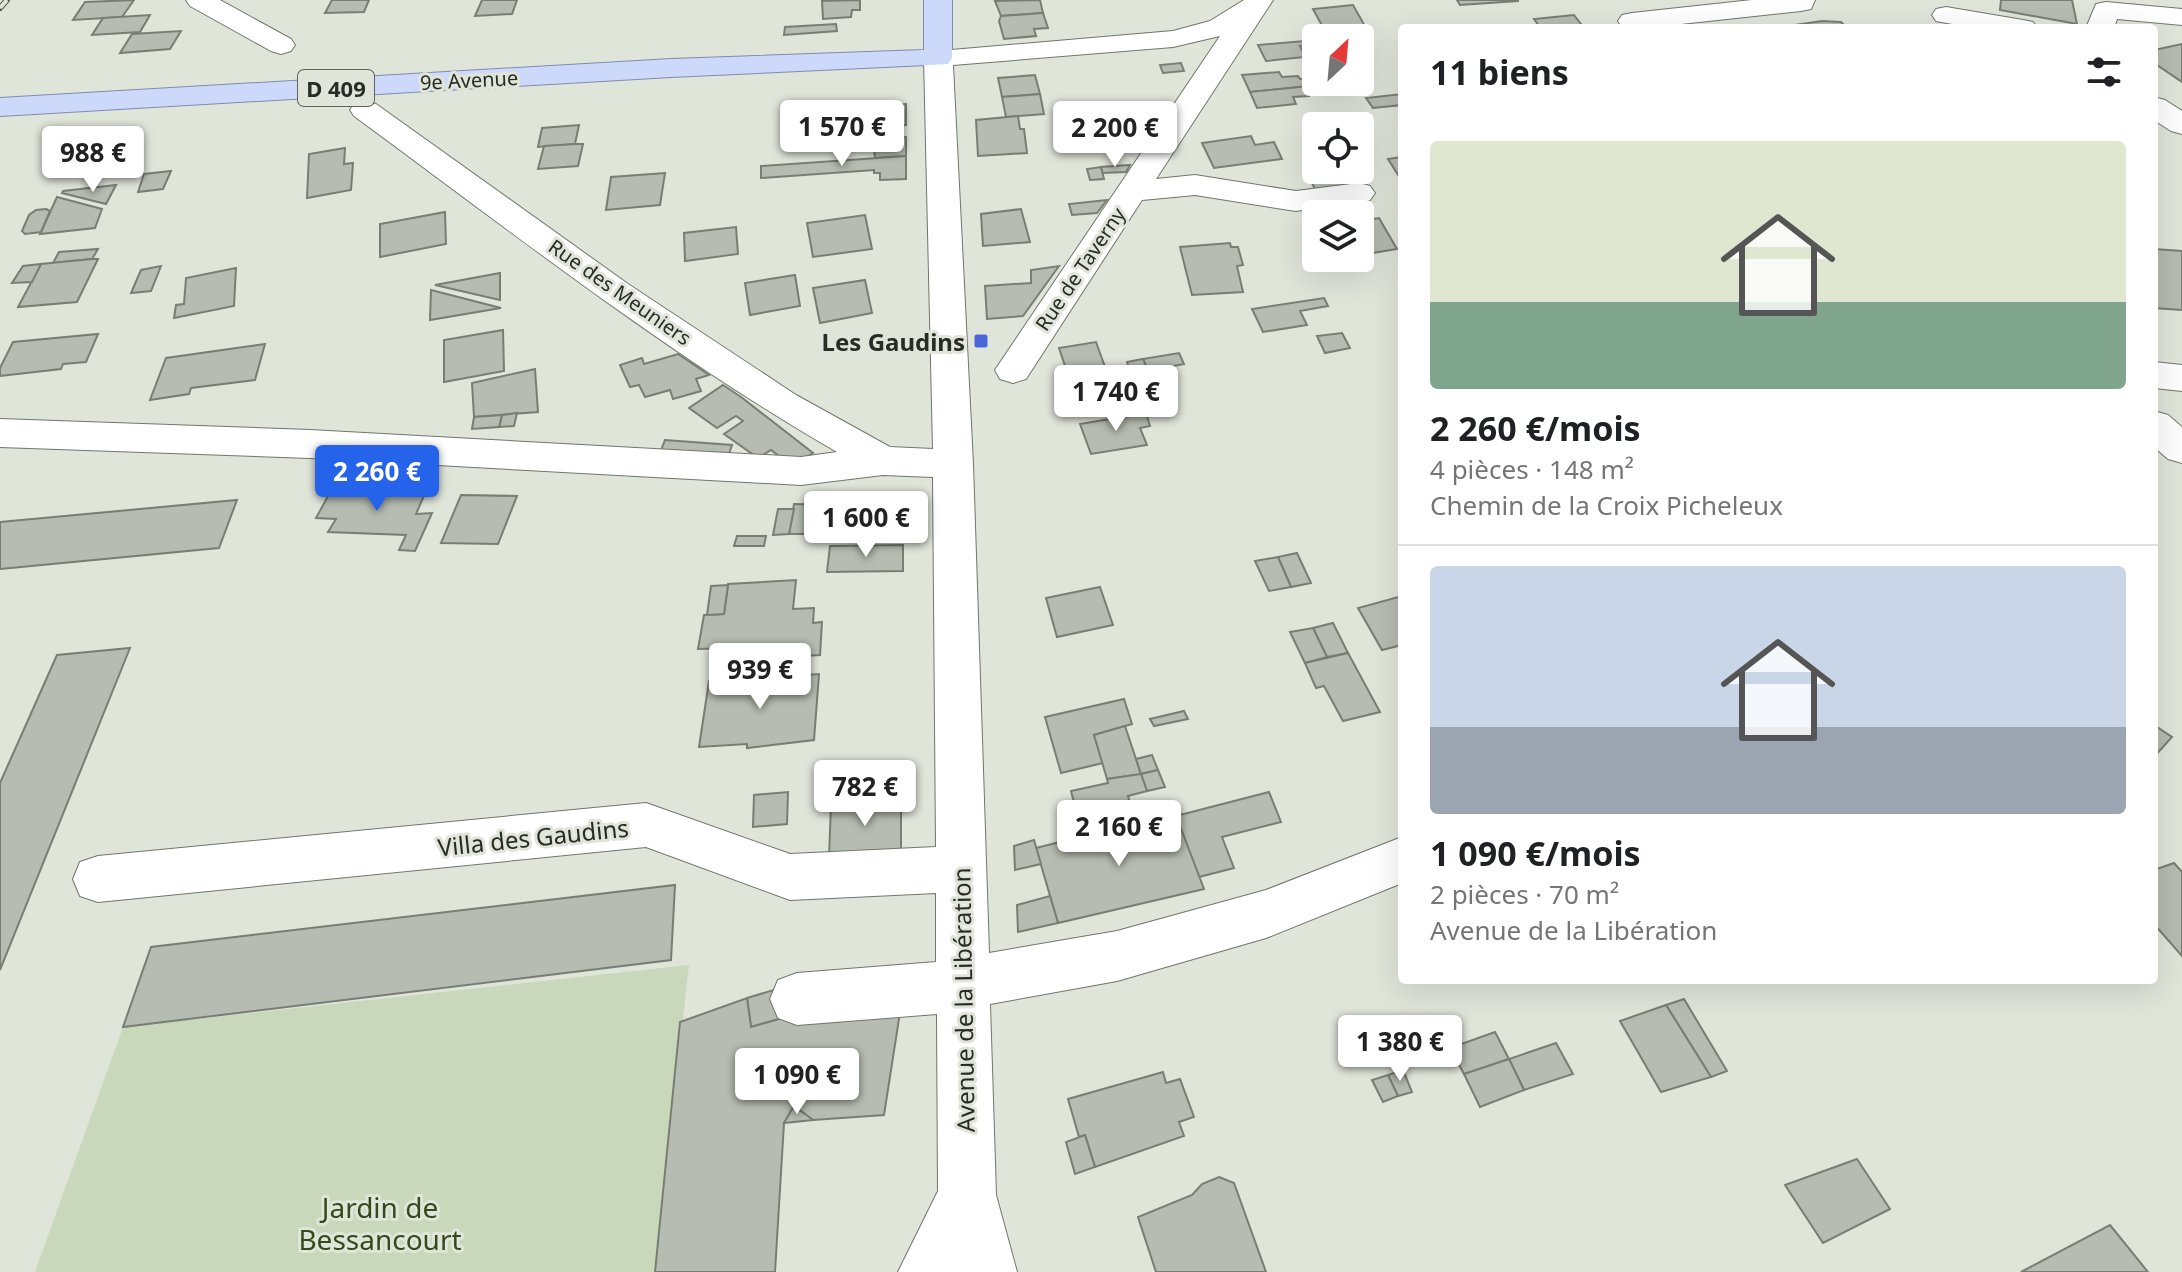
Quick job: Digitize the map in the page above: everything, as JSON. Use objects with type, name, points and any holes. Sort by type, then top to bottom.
[{"type":"main road","points":[[938,0],[938,58]]},
{"type":"main road","name":"9e Avenue","points":[[0,107],[656,69],[938,58]]},
{"type":"street","points":[[200,0],[281,45]]},
{"type":"street","points":[[1627,19],[1801,3],[1801,0]]},
{"type":"street","name":"Rue de Taverny","points":[[938,58],[1173,39],[1205,33],[1256,4]]},
{"type":"street","name":"Rue de Taverny","points":[[1013,370],[1256,4]]},
{"type":"street","points":[[2104,13],[2182,17]]},
{"type":"street","points":[[1946,14],[2001,24]]},
{"type":"street","name":"Avenue de la Libération","points":[[938,58],[951,443],[967,1195]]},
{"type":"street","points":[[2158,109],[2182,125]]},
{"type":"street","name":"Rue des Meuniers","points":[[365,110],[616,292],[783,404],[883,461]]},
{"type":"street","points":[[1132,191],[1195,185],[1296,201],[1359,193]]},
{"type":"street","points":[[2158,375],[2182,378]]},
{"type":"street","points":[[2158,428],[2182,449]]},
{"type":"street","points":[[0,433],[310,444],[801,471],[883,461],[951,443]]},
{"type":"street","name":"Villa des Gaudins","points":[[98,879],[646,825],[790,877],[960,869]]},
{"type":"street","points":[[797,999],[919,991],[1117,956],[1266,914],[1398,862]]},
{"type":"street","points":[[928,1272],[967,1195]]},
{"type":"street","points":[[967,1195],[987,1272]]},
{"type":"green space","name":"Jardin de Bessancourt","points":[[689,965],[655,1272],[35,1272],[123,1027]]},
{"type":"building","points":[[134,0],[122,17],[73,20],[85,2]]},
{"type":"building","points":[[332,0],[369,0],[364,12],[325,13]]},
{"type":"building","points":[[482,0],[517,0],[512,14],[475,16]]},
{"type":"building","points":[[860,0],[860,10],[852,10],[851,17],[823,19],[822,1]]},
{"type":"building","points":[[1040,0],[1043,13],[1001,16],[995,1]]},
{"type":"building","points":[[1457,0],[1518,0],[1518,1],[1460,5]]},
{"type":"building","points":[[2001,0],[2072,0],[2077,24],[2000,10]]},
{"type":"building","points":[[1353,5],[1364,24],[1321,24],[1313,9]]},
{"type":"building","points":[[1043,13],[1048,28],[1034,29],[1036,36],[1004,39],[999,21],[1001,16]]},
{"type":"building","points":[[150,15],[140,32],[92,35],[103,18]]},
{"type":"building","points":[[1574,15],[1581,24],[1538,24],[1534,19]]},
{"type":"building","points":[[1822,21],[1843,24],[1802,24]]},
{"type":"building","points":[[836,24],[837,31],[784,35],[785,27]]},
{"type":"building","points":[[181,31],[170,49],[120,53],[132,34]]},
{"type":"building","points":[[1302,41],[1302,57],[1266,61],[1258,45]]},
{"type":"building","points":[[2182,44],[2182,82],[2158,66],[2158,49]]},
{"type":"building","points":[[1181,63],[1184,71],[1163,73],[1160,65]]},
{"type":"building","points":[[1279,72],[1282,77],[1298,76],[1302,79],[1302,87],[1250,92],[1242,75]]},
{"type":"building","points":[[1035,75],[1040,94],[1002,97],[998,78]]},
{"type":"building","points":[[1302,87],[1302,96],[1309,96],[1293,97],[1296,104],[1257,108],[1250,92]]},
{"type":"building","points":[[1040,94],[1044,114],[1006,117],[1002,97]]},
{"type":"building","points":[[1398,94],[1398,105],[1373,108],[1366,98]]},
{"type":"building","points":[[906,104],[906,125],[866,128],[864,107]]},
{"type":"building","points":[[1153,112],[1164,114],[1155,127],[1131,122],[1137,113],[1150,116]]},
{"type":"building","points":[[1018,116],[1020,129],[1024,129],[1027,153],[978,156],[976,120]]},
{"type":"building","points":[[579,125],[575,144],[538,147],[542,128]]},
{"type":"building","points":[[837,132],[838,142],[802,144],[803,134]]},
{"type":"building","points":[[1251,136],[1255,145],[1274,142],[1282,159],[1214,168],[1202,143]]},
{"type":"building","points":[[906,137],[906,156],[875,158],[873,139]]},
{"type":"building","points":[[583,144],[578,166],[538,169],[544,146]]},
{"type":"building","points":[[345,148],[344,164],[353,163],[351,190],[307,198],[309,154]]},
{"type":"building","points":[[906,156],[906,179],[880,180],[880,173],[874,173],[874,170],[761,178],[761,166]]},
{"type":"building","points":[[1398,158],[1398,175],[1388,159]]},
{"type":"building","points":[[1130,165],[1126,172],[1102,173],[1101,167]]},
{"type":"building","points":[[1101,167],[1104,179],[1090,180],[1087,169]]},
{"type":"building","points":[[171,171],[163,189],[138,192],[144,174]]},
{"type":"building","points":[[665,173],[660,205],[606,210],[611,177]]},
{"type":"building","points":[[1312,184],[1354,184],[1356,188],[1317,193]]},
{"type":"building","points":[[116,185],[106,204],[62,193],[63,191]]},
{"type":"building","points":[[57,197],[102,209],[95,228],[40,234]]},
{"type":"building","points":[[1107,200],[1097,213],[1072,215],[1069,204]]},
{"type":"building","points":[[46,209],[50,211],[41,232],[25,234],[22,231],[29,215]]},
{"type":"building","points":[[1021,209],[1030,242],[983,246],[981,214]]},
{"type":"building","points":[[445,212],[446,244],[380,257],[380,224]]},
{"type":"building","points":[[865,215],[872,249],[813,257],[807,223]]},
{"type":"building","points":[[1379,218],[1397,249],[1374,253],[1374,219]]},
{"type":"building","points":[[736,227],[738,254],[685,261],[684,233]]},
{"type":"building","points":[[1230,243],[1231,247],[1238,247],[1243,265],[1237,266],[1243,292],[1192,295],[1180,247]]},
{"type":"building","points":[[98,249],[92,259],[53,263],[59,252]]},
{"type":"building","points":[[2158,249],[2182,251],[2182,310],[2158,308]]},
{"type":"building","points":[[98,259],[77,302],[18,307],[41,264]]},
{"type":"building","points":[[41,264],[32,282],[12,283],[23,266]]},
{"type":"building","points":[[161,266],[151,291],[131,293],[141,270]]},
{"type":"building","points":[[1059,266],[1023,316],[987,319],[985,286],[1031,283],[1031,270]]},
{"type":"building","points":[[236,268],[234,306],[174,318],[176,305],[184,304],[186,278]]},
{"type":"building","points":[[500,273],[500,300],[435,285]]},
{"type":"building","points":[[795,275],[800,306],[750,315],[745,283]]},
{"type":"building","points":[[865,280],[872,313],[820,323],[813,288]]},
{"type":"building","points":[[431,290],[501,308],[430,320]]},
{"type":"building","points":[[1324,298],[1328,306],[1300,311],[1307,325],[1263,332],[1252,309]]},
{"type":"building","points":[[503,330],[504,371],[444,382],[444,340]]},
{"type":"building","points":[[1342,333],[1350,348],[1325,353],[1317,336]]},
{"type":"building","points":[[98,334],[86,362],[63,364],[61,369],[0,376],[0,368],[13,342]]},
{"type":"building","points":[[1096,342],[1109,378],[1071,384],[1059,348]]},
{"type":"building","points":[[265,344],[255,380],[191,388],[189,394],[150,400],[166,358]]},
{"type":"building","points":[[1179,353],[1184,364],[1148,371],[1143,359]]},
{"type":"building","points":[[678,354],[709,375],[696,379],[701,391],[673,399],[670,390],[645,397],[639,385],[630,387],[620,365],[642,358],[644,364]]},
{"type":"building","points":[[1143,359],[1148,371],[1131,374],[1127,362]]},
{"type":"building","points":[[535,369],[538,412],[474,417],[472,383]]},
{"type":"building","points":[[1109,378],[1116,395],[1126,394],[1130,406],[1078,416],[1071,384]]},
{"type":"building","points":[[723,385],[813,453],[792,466],[771,450],[758,458],[724,434],[743,421],[736,416],[717,428],[689,408]]},
{"type":"building","points":[[517,413],[514,426],[499,427],[502,415]]},
{"type":"building","points":[[1146,413],[1150,426],[1140,428],[1147,445],[1091,454],[1080,424]]},
{"type":"building","points":[[502,415],[499,427],[472,429],[474,417]]},
{"type":"building","points":[[665,440],[732,445],[726,463],[658,458]]},
{"type":"building","points":[[333,487],[427,489],[416,514],[432,513],[415,551],[399,550],[406,535],[328,532],[336,519],[316,518]]},
{"type":"building","points":[[461,495],[517,496],[498,544],[441,543]]},
{"type":"building","points":[[237,500],[219,548],[0,569],[0,522]]},
{"type":"building","points":[[794,504],[850,505],[846,534],[789,534]]},
{"type":"building","points":[[778,509],[794,509],[789,534],[773,535]]},
{"type":"building","points":[[737,536],[766,536],[764,546],[734,546]]},
{"type":"building","points":[[903,545],[903,571],[827,572],[830,546]]},
{"type":"building","points":[[1297,553],[1311,583],[1291,587],[1278,557]]},
{"type":"building","points":[[1278,557],[1291,587],[1269,591],[1255,561]]},
{"type":"building","points":[[796,580],[793,609],[814,608],[813,623],[822,622],[820,655],[789,657],[788,663],[730,665],[733,648],[698,649],[704,615],[724,614],[728,584]]},
{"type":"building","points":[[728,585],[724,614],[707,615],[711,586]]},
{"type":"building","points":[[1100,587],[1113,625],[1057,637],[1046,598]]},
{"type":"building","points":[[1398,597],[1398,646],[1382,650],[1358,608]]},
{"type":"building","points":[[1333,623],[1348,653],[1327,657],[1313,628]]},
{"type":"building","points":[[1313,628],[1327,657],[1305,663],[1290,632]]},
{"type":"building","points":[[130,648],[0,970],[0,783],[57,655]]},
{"type":"building","points":[[1348,653],[1380,712],[1343,721],[1324,686],[1316,688],[1305,663]]},
{"type":"building","points":[[788,663],[788,676],[734,679],[735,665]]},
{"type":"building","points":[[819,674],[814,740],[747,748],[747,744],[699,747],[709,681]]},
{"type":"building","points":[[1124,699],[1132,724],[1094,735],[1103,763],[1061,773],[1045,717]]},
{"type":"building","points":[[1184,711],[1188,719],[1154,726],[1150,719]]},
{"type":"building","points":[[1125,726],[1141,774],[1107,779],[1094,735]]},
{"type":"building","points":[[2158,728],[2172,737],[2158,753]]},
{"type":"building","points":[[1152,755],[1158,770],[1141,774],[1136,759]]},
{"type":"building","points":[[1158,770],[1165,787],[1147,791],[1141,774]]},
{"type":"building","points":[[1141,774],[1147,791],[1128,796],[1132,810],[1079,822],[1071,791],[1108,783],[1107,779]]},
{"type":"building","points":[[788,792],[787,824],[753,827],[754,795]]},
{"type":"building","points":[[1269,792],[1281,822],[1222,837],[1234,868],[1199,877],[1176,816]]},
{"type":"building","points":[[901,800],[901,850],[829,857],[831,805]]},
{"type":"building","points":[[1175,813],[1204,889],[1058,923],[1036,848]]},
{"type":"building","points":[[1034,840],[1041,864],[1015,870],[1014,846]]},
{"type":"building","points":[[2174,863],[2182,872],[2182,956],[2158,929],[2158,869]]},
{"type":"building","points":[[675,885],[671,960],[123,1027],[151,947]]},
{"type":"building","points":[[1050,896],[1058,923],[1018,932],[1017,905]]},
{"type":"building","points":[[797,983],[797,1014],[751,1027],[747,998]]},
{"type":"building","points":[[747,998],[751,1027],[797,1014],[901,1006],[884,1115],[813,1120],[794,1106],[784,1123],[775,1272],[655,1272],[680,1022]]},
{"type":"building","points":[[1684,999],[1727,1071],[1711,1077],[1666,1005]]},
{"type":"building","points":[[1666,1005],[1711,1077],[1661,1092],[1620,1021]]},
{"type":"building","points":[[1495,1032],[1509,1059],[1464,1074],[1450,1048]]},
{"type":"building","points":[[1556,1043],[1573,1074],[1524,1090],[1509,1059]]},
{"type":"building","points":[[1509,1059],[1524,1090],[1480,1107],[1464,1074]]},
{"type":"building","points":[[1403,1070],[1412,1092],[1398,1096],[1388,1075]]},
{"type":"building","points":[[1163,1072],[1166,1083],[1180,1079],[1194,1117],[1179,1122],[1184,1136],[1095,1167],[1085,1135],[1079,1137],[1068,1099]]},
{"type":"building","points":[[1388,1075],[1398,1096],[1383,1102],[1372,1080]]},
{"type":"building","points":[[794,1106],[813,1120],[784,1123]]},
{"type":"building","points":[[1085,1135],[1095,1167],[1075,1174],[1066,1142]]},
{"type":"building","points":[[1857,1159],[1890,1209],[1823,1243],[1785,1185]]},
{"type":"building","points":[[1219,1177],[1234,1183],[1266,1272],[1156,1272],[1138,1217],[1192,1195],[1202,1184]]},
{"type":"building","points":[[2110,1225],[2148,1272],[2021,1272]]},
{"type":"railway","points":[[0,8],[7,0]]},
{"type":"place","name":"Les Gaudins","points":[[981,341]]}]
